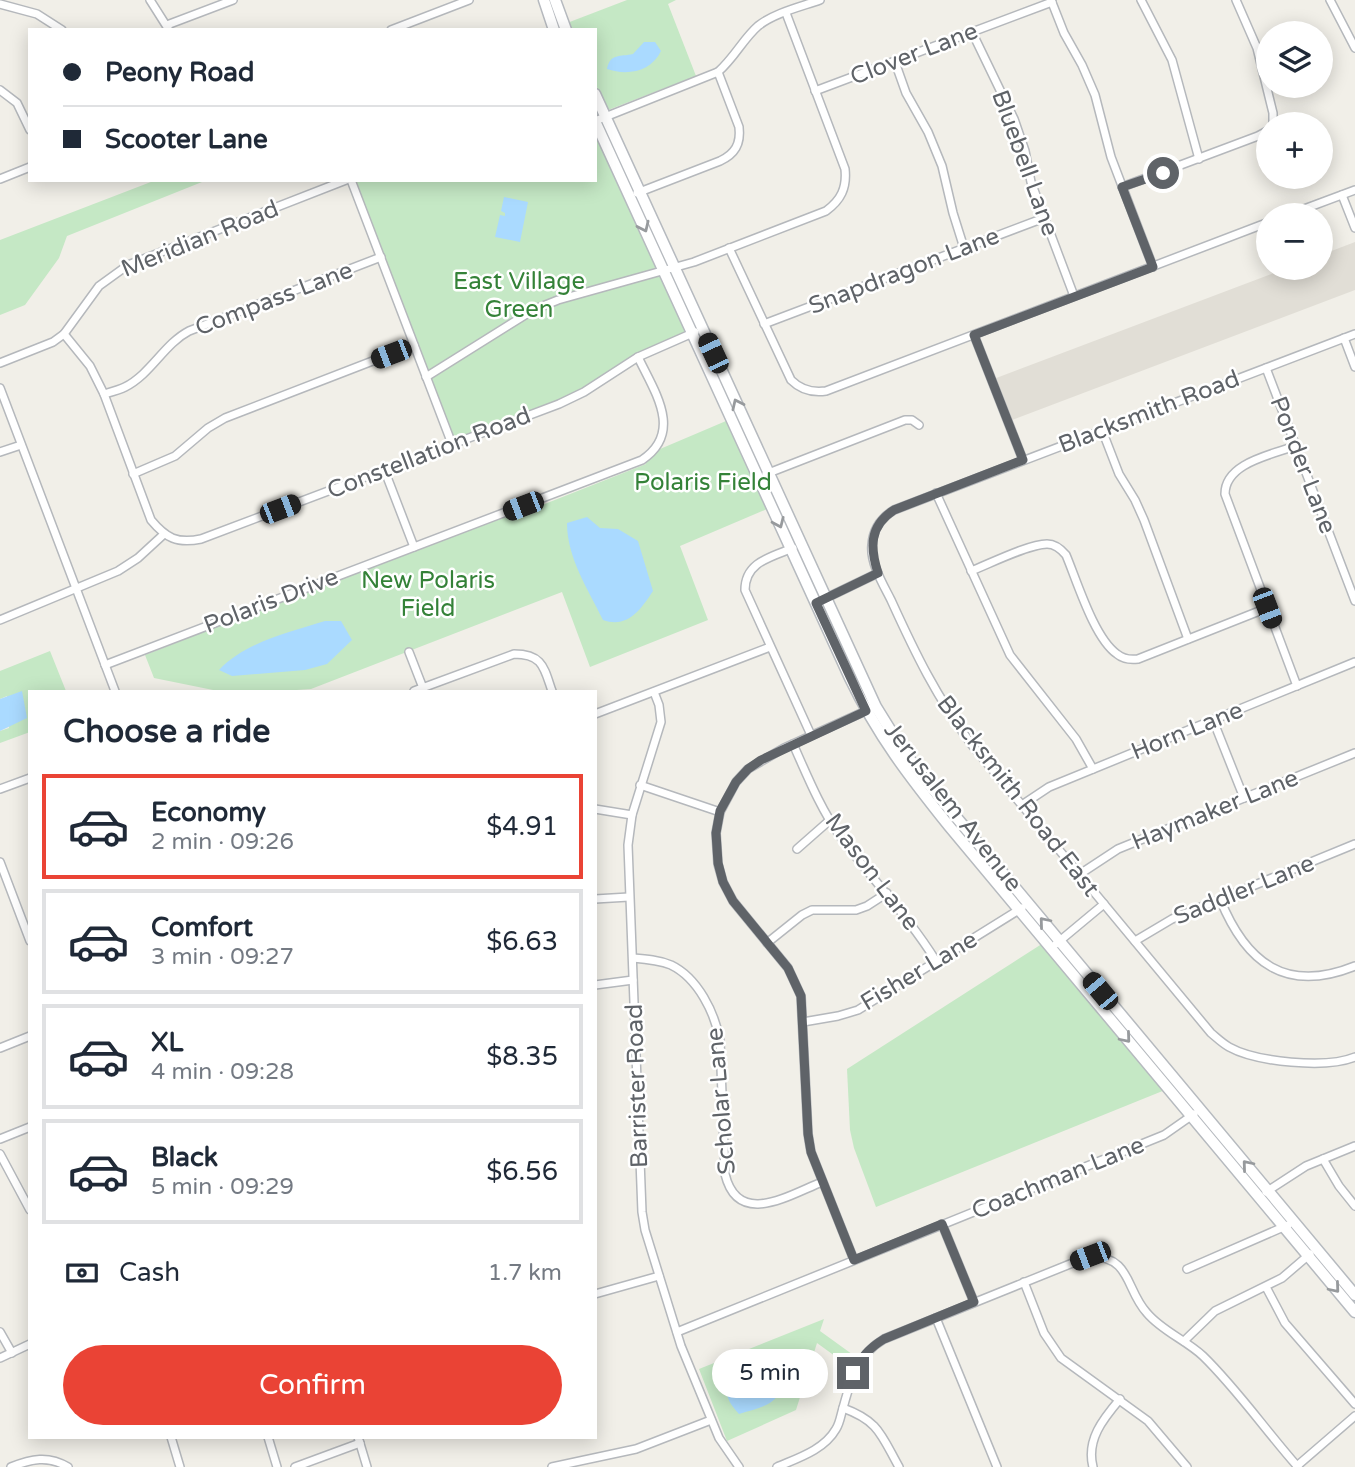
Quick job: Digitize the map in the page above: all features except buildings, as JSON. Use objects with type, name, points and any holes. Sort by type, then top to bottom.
[{"type":"main road","points":[[544,0],[553,28]]},
{"type":"main road","points":[[555,0],[565,28]]},
{"type":"main road","name":"Jerusalem Avenue","points":[[599,120],[871,709],[958,828],[1264,1194],[1295,1222],[1312,1252],[1355,1312]]},
{"type":"main road","name":"Jerusalem Avenue","points":[[1264,1194],[1283,1227],[1355,1295]]},
{"type":"street","points":[[150,0],[168,27],[233,0]]},
{"type":"street","points":[[396,28],[455,3],[469,0]]},
{"type":"street","points":[[599,120],[718,72],[733,60],[759,25],[820,0]]},
{"type":"street","points":[[1141,0],[1172,60],[1199,159]]},
{"type":"street","points":[[1236,0],[1257,48],[1273,112]]},
{"type":"street","points":[[1330,0],[1355,48]]},
{"type":"street","points":[[1051,1],[1095,95],[1111,157],[1153,267]]},
{"type":"street","name":"Clover Lane","points":[[816,91],[1051,1]]},
{"type":"street","points":[[0,4],[37,14],[59,28]]},
{"type":"street","points":[[426,377],[533,310],[558,300],[669,269],[826,211],[834,205],[844,192],[847,182],[845,169],[786,13]]},
{"type":"street","name":"Bluebell Lane","points":[[972,32],[1014,119],[1025,151],[1031,182],[1074,296]]},
{"type":"street","points":[[895,62],[906,93],[929,132],[942,166],[964,248]]},
{"type":"street","points":[[634,194],[720,162],[730,157],[737,149],[739,127],[718,72]]},
{"type":"street","points":[[0,90],[17,103],[28,126]]},
{"type":"street","points":[[1122,187],[1256,137]]},
{"type":"street","points":[[0,179],[28,168]]},
{"type":"street","name":"Meridian Road","points":[[0,363],[53,342],[64,334],[99,286],[128,265],[344,182]]},
{"type":"street","points":[[350,182],[452,444]]},
{"type":"street","points":[[1320,203],[1355,190]]},
{"type":"street","points":[[1342,195],[1355,228]]},
{"type":"street","name":"Snapdragon Lane","points":[[764,324],[1044,218]]},
{"type":"street","points":[[729,248],[791,380],[804,390],[817,392],[826,391],[1256,227]]},
{"type":"street","name":"Compass Lane","points":[[104,394],[125,387],[140,377],[166,348],[189,331],[381,257]]},
{"type":"street","name":"Constellation Road","points":[[163,535],[182,541],[201,539],[559,404],[584,392],[638,357],[697,331]]},
{"type":"street","points":[[0,620],[127,566],[163,535],[151,520],[104,394],[90,366],[64,334]]},
{"type":"street","name":"Blacksmith Road","points":[[878,573],[872,547],[874,532],[881,521],[894,510],[1355,334]]},
{"type":"street","points":[[974,335],[1023,460]]},
{"type":"street","points":[[1344,338],[1355,367]]},
{"type":"street","points":[[133,474],[175,456],[208,428],[225,418],[414,345]]},
{"type":"street","name":"Polaris Drive","points":[[105,665],[642,460],[660,442],[664,420],[638,357]]},
{"type":"street","name":"Ponder Lane","points":[[1266,368],[1355,601]]},
{"type":"street","points":[[0,388],[115,690]]},
{"type":"street","points":[[763,475],[905,420],[912,420],[919,425]]},
{"type":"street","points":[[1102,430],[1119,474],[1144,520],[1188,639]]},
{"type":"street","points":[[0,452],[21,444]]},
{"type":"street","points":[[1295,446],[1238,468],[1228,478],[1225,488],[1226,502],[1297,686]]},
{"type":"street","points":[[384,469],[414,547]]},
{"type":"street","points":[[936,493],[1010,654],[1076,739],[1093,769]]},
{"type":"street","points":[[971,571],[1034,546],[1054,546],[1066,555],[1093,621],[1117,655],[1128,660],[1138,659],[1267,608]]},
{"type":"street","points":[[796,547],[761,561],[751,568],[745,590],[811,735]]},
{"type":"street","points":[[820,601],[878,573]]},
{"type":"street","name":"Blacksmith Road East","points":[[878,573],[934,691],[972,745],[1104,904]]},
{"type":"street","points":[[597,713],[770,647]]},
{"type":"street","points":[[409,652],[423,688]]},
{"type":"street","points":[[417,690],[514,654],[526,654],[537,659],[543,666],[552,690]]},
{"type":"street","name":"Horn Lane","points":[[1022,805],[1049,787],[1355,662]]},
{"type":"street","name":"Barrister Road","points":[[654,692],[662,722],[640,785],[628,845],[642,1212],[677,1332],[711,1420],[728,1453],[739,1467]]},
{"type":"street","points":[[854,1260],[811,1152],[801,996],[795,978],[733,901],[723,882],[716,847],[720,811],[736,782],[748,769],[811,735],[871,709]]},
{"type":"street","points":[[1213,720],[1244,798]]},
{"type":"street","name":"Mason Lane","points":[[793,744],[830,820],[917,930],[936,961]]},
{"type":"street","name":"Haymaker Lane","points":[[1080,874],[1114,851],[1355,753]]},
{"type":"street","points":[[0,789],[28,779]]},
{"type":"street","points":[[640,785],[720,811]]},
{"type":"street","points":[[597,809],[632,815]]},
{"type":"street","points":[[797,849],[830,820]]},
{"type":"street","name":"Saddler Lane","points":[[1135,941],[1172,919],[1355,844]]},
{"type":"street","points":[[0,862],[28,936]]},
{"type":"street","points":[[767,943],[812,910],[856,910],[887,893]]},
{"type":"street","points":[[597,900],[629,897]]},
{"type":"street","points":[[1220,899],[1232,925],[1262,961],[1273,968],[1289,975],[1317,977],[1355,966]]},
{"type":"street","points":[[1056,944],[1104,904],[1211,1033],[1230,1048],[1253,1055],[1316,1064],[1340,1062],[1355,1057]]},
{"type":"street","name":"Fisher Lane","points":[[803,1022],[858,1010],[1024,906]]},
{"type":"street","name":"Scholar Lane","points":[[633,958],[658,961],[675,968],[692,983],[716,1021],[720,1041],[725,1174],[732,1192],[743,1201],[761,1205],[822,1182]]},
{"type":"street","points":[[597,985],[634,980]]},
{"type":"street","points":[[0,1048],[28,1037]]},
{"type":"street","name":"Coachman Lane","points":[[677,1332],[1164,1135],[1196,1113]]},
{"type":"street","points":[[0,1139],[28,1128]]},
{"type":"street","points":[[1264,1194],[1293,1173],[1355,1146]]},
{"type":"street","points":[[0,1154],[28,1206]]},
{"type":"street","points":[[1323,1159],[1355,1206]]},
{"type":"street","points":[[1187,1269],[1295,1222]]},
{"type":"street","points":[[942,1224],[974,1302]]},
{"type":"street","points":[[1184,1341],[1215,1311],[1282,1278],[1312,1252]]},
{"type":"street","points":[[777,1467],[814,1450],[837,1428],[853,1373],[859,1360],[871,1346],[1090,1256],[1110,1259],[1125,1272],[1135,1297],[1146,1313],[1205,1358],[1298,1466],[1355,1416]]},
{"type":"street","points":[[597,1293],[659,1276]]},
{"type":"street","points":[[1024,1282],[1052,1347],[1069,1364],[1148,1422],[1187,1467]]},
{"type":"street","points":[[1266,1287],[1285,1323],[1355,1404]]},
{"type":"street","points":[[936,1318],[997,1467]]},
{"type":"street","points":[[0,1332],[12,1353]]},
{"type":"street","points":[[0,1358],[28,1345]]},
{"type":"street","points":[[1093,1467],[1090,1457],[1091,1444],[1119,1399]]},
{"type":"street","points":[[843,1408],[857,1413],[875,1425],[899,1467]]},
{"type":"street","points":[[552,1467],[636,1449],[711,1420]]},
{"type":"street","points":[[172,1439],[180,1467]]},
{"type":"street","points":[[269,1439],[277,1467]]},
{"type":"street","points":[[295,1467],[359,1440],[367,1467]]},
{"type":"street","points":[[798,1458],[803,1467]]},
{"type":"street","points":[[10,1467],[38,1459],[60,1462],[68,1467]]},
{"type":"shaded area","points":[[1355,242],[1355,290],[1007,422],[991,380],[1256,280],[1333,280],[1333,250]]},
{"type":"green space","points":[[627,0],[676,0],[668,4],[696,76],[608,110],[597,87],[597,28],[569,28],[567,23]]},
{"type":"green space","name":"East Village Green","points":[[597,112],[696,331],[619,364],[583,392],[451,443],[352,182],[597,182]]},
{"type":"green space","points":[[151,182],[202,182],[67,236],[59,258],[25,305],[0,315],[0,240]]},
{"type":"green space","points":[[726,421],[767,509],[680,546],[708,620],[590,667],[562,592],[311,689],[213,690],[154,678],[145,655],[529,504],[532,509],[646,464],[644,458]]},
{"type":"green space","points":[[50,651],[66,690],[28,690],[28,733],[0,743],[0,731],[9,728],[7,696],[0,699],[0,671]]},
{"type":"green space","points":[[1048,940],[1170,1088],[876,1207],[850,1130],[847,1069]]},
{"type":"green space","points":[[824,1319],[820,1331],[856,1357],[850,1367],[817,1343],[796,1410],[727,1441],[699,1369]]},
{"type":"water","points":[[644,42],[655,42],[661,51],[651,64],[630,72],[607,69],[610,60],[633,54]]},
{"type":"water","points":[[504,197],[528,202],[520,242],[495,237],[500,215],[505,216],[501,211]]},
{"type":"water","points":[[587,517],[600,528],[618,529],[638,541],[653,591],[627,620],[603,620],[574,561],[567,523]]},
{"type":"water","points":[[325,621],[341,621],[352,640],[327,664],[305,670],[232,676],[219,670],[255,645]]},
{"type":"water","points":[[22,691],[27,718],[0,731],[0,699]]},
{"type":"water","points":[[770,1358],[786,1371],[781,1391],[772,1402],[739,1414],[727,1397],[728,1376]]},
{"type":"route","points":[[853,1373],[859,1360],[871,1346],[974,1302],[942,1224],[854,1260],[811,1152],[801,996],[795,978],[733,901],[723,882],[716,847],[720,811],[736,782],[761,760],[866,711],[816,603],[878,573],[872,554],[874,532],[887,514],[1023,460],[974,335],[1153,267],[1122,187],[1163,173]]},
{"type":"park label","name":"Polaris Field","points":[[703,482]]},
{"type":"park label","name":"New Polaris Field","points":[[428,594]]}]
